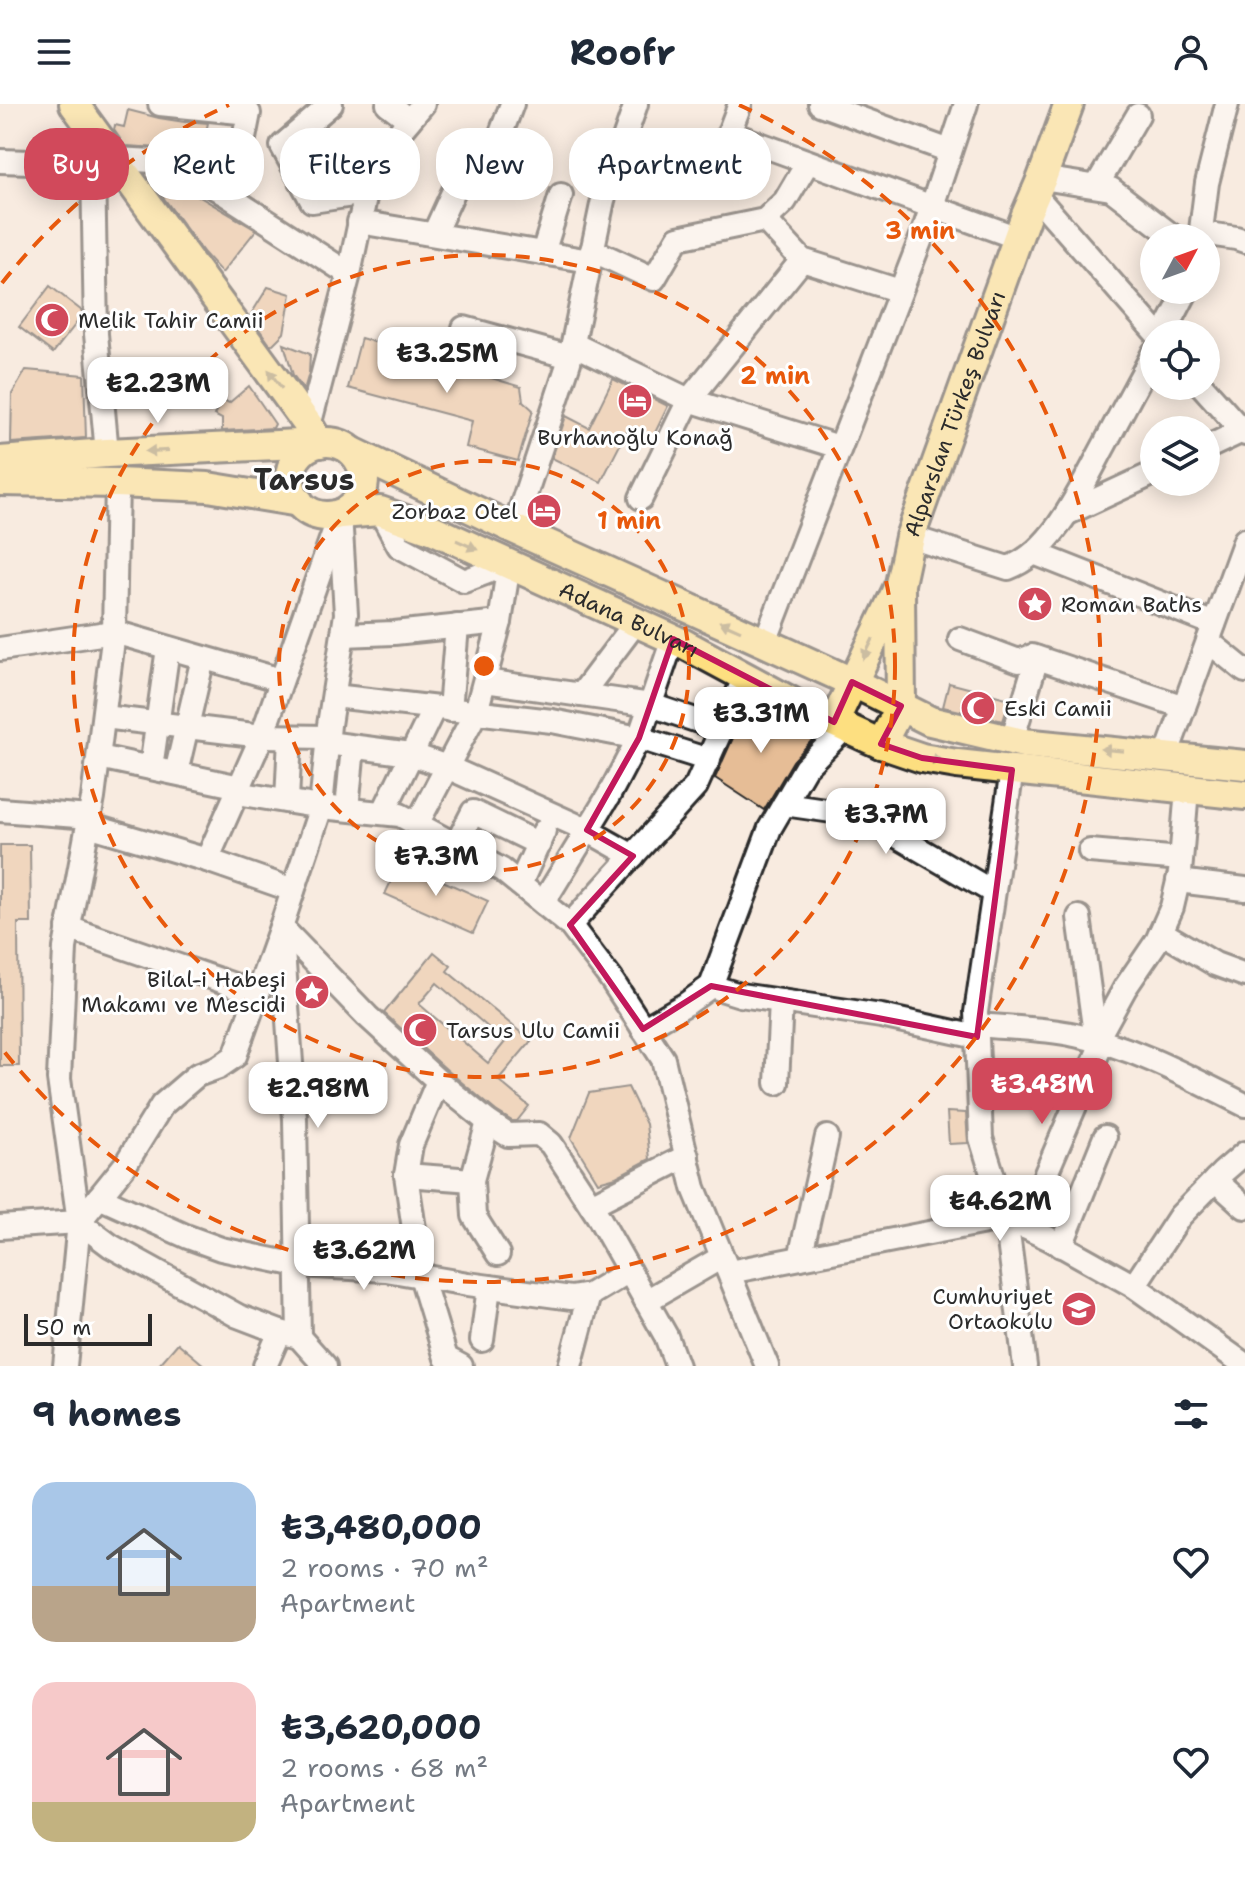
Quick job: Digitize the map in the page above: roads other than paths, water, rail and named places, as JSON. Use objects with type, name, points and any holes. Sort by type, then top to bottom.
[{"type":"main road","points":[[74,104],[86,128]]},
{"type":"main road","name":"Alparslan Türkeş Bulvarı","points":[[840,725],[852,682],[900,584],[910,537],[1069,104]]},
{"type":"main road","points":[[129,194],[314,435]]},
{"type":"main road","points":[[0,461],[314,435],[353,452],[364,474],[359,499],[340,514],[315,514],[299,502],[292,489],[290,477],[293,465],[314,435]]},
{"type":"main road","name":"Adana Bulvarı","points":[[353,452],[930,721],[1012,740],[1245,765]]},
{"type":"main road","points":[[0,481],[208,487],[299,502]]},
{"type":"main road","name":"Adana Bulvarı","points":[[340,514],[380,511],[434,530],[673,639],[801,707],[881,744],[922,758],[1245,795]]},
{"type":"main road","points":[[881,744],[901,706],[900,584]]},
{"type":"street","points":[[160,104],[249,113],[246,128]]},
{"type":"street","points":[[303,128],[331,104]]},
{"type":"street","points":[[388,104],[416,112],[403,128]]},
{"type":"street","points":[[503,128],[512,104]]},
{"type":"street","points":[[514,529],[572,351],[603,200],[636,104]]},
{"type":"street","points":[[740,104],[729,133],[1018,238]]},
{"type":"street","points":[[820,104],[950,151]]},
{"type":"street","points":[[765,642],[932,207],[966,104]]},
{"type":"street","points":[[1201,224],[1207,183],[1227,104]]},
{"type":"street","points":[[1097,185],[1138,115]]},
{"type":"street","points":[[0,161],[24,161]]},
{"type":"street","points":[[359,222],[543,253],[591,256],[654,279],[678,238],[765,220],[785,201],[808,162]]},
{"type":"street","points":[[1038,186],[1097,185],[1111,189],[1157,224]]},
{"type":"street","points":[[1038,186],[1146,320]]},
{"type":"street","points":[[543,253],[561,195]]},
{"type":"street","points":[[102,200],[96,334],[107,453]]},
{"type":"street","points":[[234,200],[349,274]]},
{"type":"street","points":[[314,435],[364,200]]},
{"type":"street","points":[[434,234],[450,200]]},
{"type":"street","points":[[765,220],[802,260],[900,291]]},
{"type":"street","points":[[1220,237],[1245,241]]},
{"type":"street","points":[[641,498],[689,400],[802,260]]},
{"type":"street","points":[[464,328],[572,351],[689,400],[839,447]]},
{"type":"street","points":[[910,537],[1008,568],[1020,564],[1034,553],[1068,513],[1140,378]]},
{"type":"street","points":[[1215,400],[1244,432],[1220,442]]},
{"type":"street","points":[[1068,513],[1140,480]]},
{"type":"street","points":[[65,1366],[79,1222],[59,1079],[65,948],[99,757],[114,632],[117,483]]},
{"type":"street","points":[[79,1222],[125,1165],[162,1105],[197,1075],[219,1067],[235,1056],[321,807],[346,614],[340,514]]},
{"type":"street","points":[[207,860],[262,736],[340,514]]},
{"type":"street","points":[[1166,756],[1245,540]]},
{"type":"street","points":[[1034,553],[1211,632],[1245,671]]},
{"type":"street","points":[[417,824],[476,712],[500,622],[509,564]]},
{"type":"street","points":[[343,635],[500,622]]},
{"type":"street","points":[[581,695],[636,622]]},
{"type":"street","points":[[383,813],[411,754],[442,709],[457,626]]},
{"type":"street","points":[[0,649],[114,632],[281,680]]},
{"type":"street","points":[[543,903],[639,738],[673,639]]},
{"type":"street","points":[[960,639],[1019,661],[1032,656],[1184,707]]},
{"type":"street","points":[[151,768],[168,648]]},
{"type":"street","points":[[176,773],[203,658]]},
{"type":"street","points":[[1012,740],[1037,658]]},
{"type":"street","points":[[570,925],[696,786],[745,677]]},
{"type":"street","points":[[485,681],[651,705],[722,729]]},
{"type":"street","points":[[334,696],[552,721],[639,738],[709,760]]},
{"type":"street","points":[[104,717],[262,736],[328,740],[353,747],[411,754],[551,813],[633,856]]},
{"type":"street","points":[[643,1029],[711,986],[770,828],[805,768],[840,725]]},
{"type":"street","points":[[287,801],[290,737]]},
{"type":"street","points":[[347,809],[353,747]]},
{"type":"street","points":[[99,757],[287,801],[400,815],[502,870],[570,925],[611,979],[663,1059],[694,1188],[767,1366]]},
{"type":"street","points":[[1012,770],[976,1012],[981,1138],[1015,1222],[1025,1366]]},
{"type":"street","points":[[1015,1222],[1125,988],[1157,941],[1172,907],[1187,789]]},
{"type":"street","points":[[784,804],[839,812],[878,825],[993,892]]},
{"type":"street","points":[[0,810],[89,821],[293,890]]},
{"type":"street","points":[[456,845],[473,812],[539,844]]},
{"type":"street","points":[[520,884],[551,813]]},
{"type":"street","points":[[1090,851],[1179,870],[1245,889]]},
{"type":"street","points":[[1079,917],[1099,1042]]},
{"type":"street","points":[[281,927],[367,1016],[488,1122],[508,1135],[539,1134],[551,1144],[591,1205],[666,1336],[677,1366]]},
{"type":"street","points":[[265,1366],[289,1334],[298,1265],[295,1119],[281,927]]},
{"type":"street","points":[[68,928],[257,993]]},
{"type":"street","points":[[1161,932],[1215,964],[1245,975]]},
{"type":"street","points":[[711,986],[740,995],[977,1031],[1074,1034],[1133,1052],[1245,1105]]},
{"type":"street","points":[[777,1083],[781,1001]]},
{"type":"street","points":[[438,1081],[411,1145],[406,1175],[421,1276],[446,1358],[461,1366]]},
{"type":"street","points":[[488,1122],[472,1180],[474,1216],[498,1254]]},
{"type":"street","points":[[800,1258],[827,1137]]},
{"type":"street","points":[[1061,1246],[1105,1137]]},
{"type":"street","points":[[1134,1286],[1180,1216],[1245,1153]]},
{"type":"street","points":[[591,1205],[687,1156]]},
{"type":"street","points":[[406,1175],[472,1180]]},
{"type":"street","points":[[1215,1180],[1245,1207]]},
{"type":"street","points":[[99,1197],[221,1249],[298,1265],[386,1270],[571,1298],[589,1295],[629,1271]]},
{"type":"street","points":[[0,1227],[79,1222],[111,1246],[238,1316],[289,1334],[325,1366]]},
{"type":"street","points":[[646,1301],[726,1264],[800,1258],[1015,1222],[1134,1286],[1245,1365]]},
{"type":"street","points":[[482,1340],[489,1287]]},
{"type":"street","points":[[570,1366],[589,1295]]},
{"type":"place","name":"Melik Tahir Camii","points":[[52,320]]},
{"type":"place","name":"Burhanoğlu Konağ","points":[[635,401]]},
{"type":"place","name":"Zorbaz Otel","points":[[544,511]]},
{"type":"place","name":"Roman Baths","points":[[1035,604]]},
{"type":"place","name":"Eski Camii","points":[[978,708]]},
{"type":"place","name":"Bilal-i Habeşi Makamı ve Mescidi","points":[[312,992]]},
{"type":"place","name":"Tarsus Ulu Camii","points":[[420,1030]]},
{"type":"place","name":"Cumhuriyet Ortaokulu","points":[[1079,1309]]},
{"type":"district","name":"Tarsus","points":[[304,480]]}]
